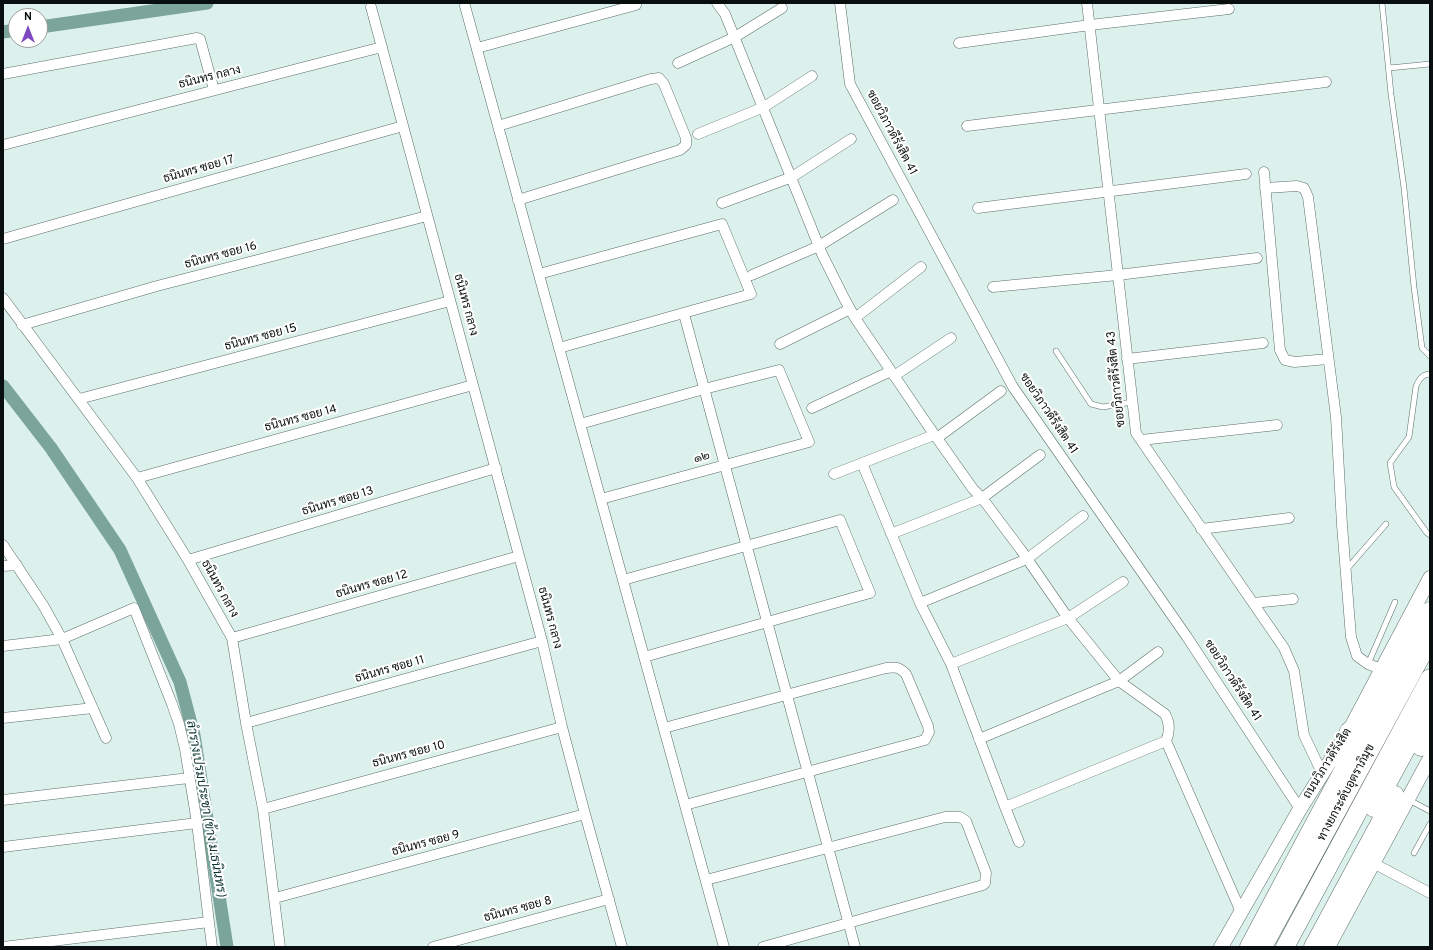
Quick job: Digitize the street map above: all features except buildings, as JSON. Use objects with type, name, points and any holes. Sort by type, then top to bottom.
[{"type":"highway","name":"ถนนวิภาวดีรังสิต","points":[[1249,947],[1430,612]]},
{"type":"highway","name":"ทางยกระดับอุตราภิมุข","points":[[1264,947],[1430,640]]},
{"type":"highway","name":"ทางยกระดับอุตราภิมุข","points":[[1285,947],[1430,678]]},
{"type":"highway","points":[[1298,947],[1430,705]]},
{"type":"highway","points":[[1313,947],[1427,747],[1430,724]]},
{"type":"highway","points":[[1237,947],[1245,920],[1335,776],[1349,731]]},
{"type":"main road","name":"ถนนวิภาวดีรังสิต","points":[[1221,947],[1245,920],[1300,809],[1349,731],[1374,667],[1430,578]]},
{"type":"main road","points":[[1328,947],[1408,800],[1427,747]]},
{"type":"street","points":[[717,3],[725,14],[735,37],[819,246],[852,314],[973,489],[982,498],[1027,558],[1068,618],[1119,681],[1165,714],[1170,727],[1166,741],[1245,920]]},
{"type":"street","name":"ซอยวิภาวดีรังสิต 41","points":[[840,3],[850,84],[1012,387],[1187,637],[1300,809]]},
{"type":"street","name":"ซอยวิภาวดีรังสิต 43","points":[[1087,3],[1136,433],[1284,648],[1294,671],[1304,735],[1322,774]]},
{"type":"street","points":[[477,48],[636,5]]},
{"type":"street","points":[[465,6],[724,947]]},
{"type":"street","points":[[372,7],[382,47]]},
{"type":"street","points":[[678,63],[735,37],[782,8]]},
{"type":"street","points":[[959,43],[1229,9]]},
{"type":"street","points":[[3,74],[197,38],[200,39],[214,90]]},
{"type":"street","name":"ธนินทร กลาง","points":[[3,145],[382,47],[496,468],[542,641],[562,727],[622,947]]},
{"type":"street","points":[[698,134],[764,107],[812,76]]},
{"type":"street","points":[[498,126],[651,79],[659,78],[664,84],[686,138],[686,145],[680,150],[518,200]]},
{"type":"street","points":[[968,126],[1326,82]]},
{"type":"street","name":"ธนินทร ซอย 17","points":[[3,239],[403,126]]},
{"type":"street","points":[[722,203],[792,177],[851,139]]},
{"type":"street","points":[[1264,172],[1280,350],[1285,360],[1295,362],[1328,360]]},
{"type":"street","points":[[978,208],[1246,174]]},
{"type":"street","points":[[1265,188],[1297,186],[1304,188],[1310,206],[1336,417],[1351,637],[1357,656],[1374,667]]},
{"type":"street","points":[[752,275],[819,246],[893,200]]},
{"type":"street","name":"ธนินทร ซอย 16","points":[[22,325],[157,286],[427,216]]},
{"type":"street","points":[[539,274],[722,224],[750,294],[684,314],[559,348]]},
{"type":"street","points":[[993,287],[1118,275],[1257,258]]},
{"type":"street","points":[[780,344],[852,314],[921,267]]},
{"type":"street","name":"ธนินทร กลาง","points":[[3,298],[137,478],[188,560],[232,638],[246,724],[263,809],[280,947]]},
{"type":"street","name":"ธนินทร ซอย 15","points":[[79,399],[450,302]]},
{"type":"street","points":[[684,314],[855,947]]},
{"type":"street","points":[[812,408],[893,373],[951,338]]},
{"type":"street","points":[[1127,359],[1263,343]]},
{"type":"street","name":"๑๒","points":[[601,498],[809,442],[779,370],[704,389]]},
{"type":"street","name":"ธนินทร ซอย 14","points":[[137,478],[473,385]]},
{"type":"street","points":[[580,424],[704,389]]},
{"type":"street","points":[[834,474],[936,436],[1001,391]]},
{"type":"street","points":[[1141,440],[1277,425]]},
{"type":"street","points":[[892,534],[982,498],[1040,455]]},
{"type":"street","points":[[862,463],[920,603],[951,664],[1019,842]]},
{"type":"street","name":"ธนินทร ซอย 13","points":[[188,560],[496,468]]},
{"type":"street","points":[[920,603],[1027,558],[1083,516]]},
{"type":"street","points":[[1201,528],[1289,518]]},
{"type":"street","points":[[623,580],[840,520],[870,593],[644,657]]},
{"type":"street","points":[[3,545],[43,605],[62,639],[106,738]]},
{"type":"street","name":"ธนินทร ซอย 12","points":[[232,638],[519,556]]},
{"type":"street","points":[[3,566],[17,565]]},
{"type":"street","points":[[951,664],[1068,618],[1123,582]]},
{"type":"street","points":[[1253,603],[1294,599]]},
{"type":"street","points":[[3,646],[62,639],[134,608],[179,724],[185,749],[197,823],[212,947]]},
{"type":"street","name":"ธนินทร ซอย 11","points":[[246,724],[542,641]]},
{"type":"street","points":[[979,739],[1119,681],[1158,652]]},
{"type":"street","points":[[664,728],[886,668],[900,668],[906,674],[928,726],[929,732],[925,740],[685,805]]},
{"type":"street","points":[[3,718],[93,708]]},
{"type":"street","name":"ธนินทร ซอย 10","points":[[263,809],[562,727]]},
{"type":"street","points":[[1005,807],[1166,741]]},
{"type":"street","points":[[3,800],[189,778]]},
{"type":"street","name":"ธนินทร ซอย 9","points":[[275,898],[585,814]]},
{"type":"street","points":[[706,880],[945,817],[960,817],[966,821],[986,873],[985,883],[983,885],[763,947]]},
{"type":"street","points":[[3,847],[197,823]]},
{"type":"street","points":[[1373,863],[1430,893]]},
{"type":"street","name":"ธนินทร ซอย 8","points":[[433,947],[609,899]]},
{"type":"street","points":[[3,947],[209,922]]},
{"type":"lane","points":[[1382,3],[1422,348],[1430,356]]},
{"type":"lane","points":[[1389,68],[1430,64]]},
{"type":"lane","points":[[1056,351],[1091,404],[1103,407],[1132,402]]},
{"type":"lane","points":[[1430,374],[1427,374],[1419,379],[1416,386],[1409,437],[1390,463],[1394,487],[1430,535]]},
{"type":"lane","points":[[1346,571],[1386,524]]},
{"type":"lane","points":[[1374,667],[1395,602]]},
{"type":"lane","points":[[1408,800],[1430,811]]},
{"type":"lane","points":[[1414,853],[1430,824]]},
{"type":"waterway","points":[[48,26],[207,3]]},
{"type":"waterway","points":[[3,32],[8,31]]},
{"type":"waterway","name":"ลำรางเปรมประชา (ข้าง ม.ธนินทร)","points":[[3,386],[51,448],[120,550],[180,682],[194,735],[227,947]]}]
